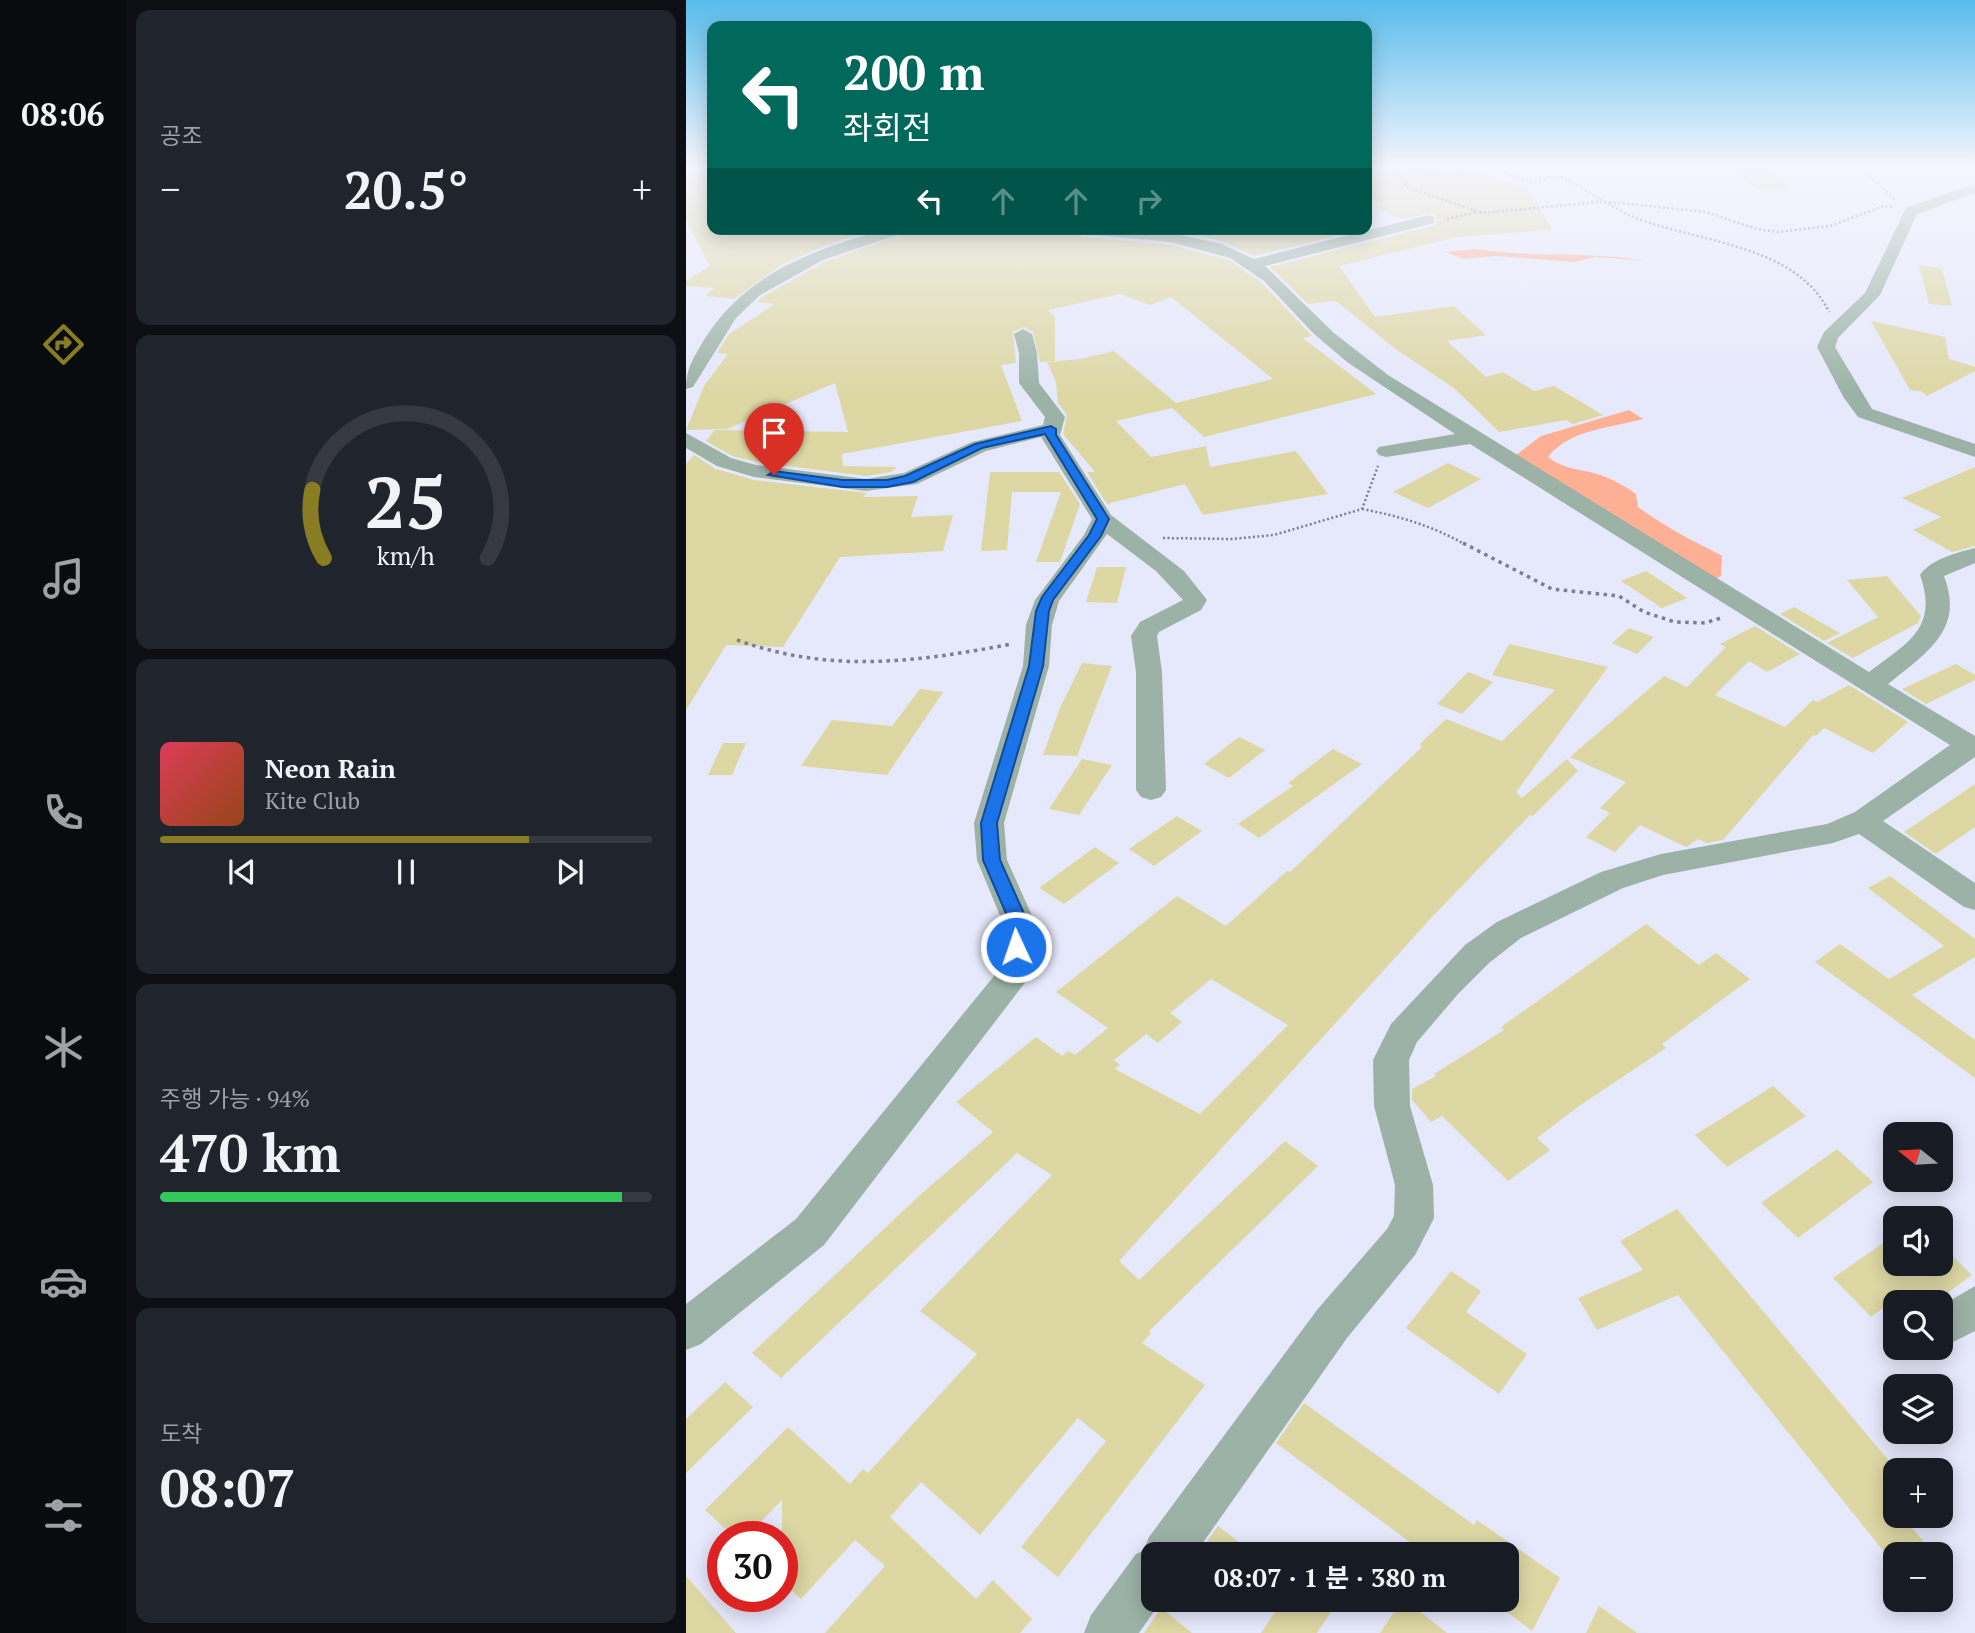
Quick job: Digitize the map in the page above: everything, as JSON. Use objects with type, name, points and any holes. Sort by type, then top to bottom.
[{"type":"street","points":[[686,383],[706,357],[729,316],[758,290],[833,248],[852,243]]},
{"type":"street","points":[[1175,1542],[1332,1324],[1401,1242],[1414,1218],[1414,1185],[1392,1106],[1391,1060],[1403,1034],[1477,954],[1509,930],[1612,880],[1661,865],[1833,832],[1861,821],[1972,746],[1470,438],[1343,352],[1273,280],[1253,264],[1219,250],[1191,243]]},
{"type":"street","points":[[1253,264],[1336,243]]},
{"type":"street","points":[[1896,243],[1872,295],[1830,336],[1826,347],[1837,362],[1854,400],[1865,413],[1975,452]]},
{"type":"street","points":[[1023,334],[1028,354],[1029,383],[1055,417],[1051,435],[1083,491],[1103,519],[1121,536],[1138,544],[1195,600],[1192,605],[1149,627],[1144,636],[1149,672],[1151,790]]},
{"type":"street","points":[[686,439],[724,462],[754,471],[866,485],[909,479],[979,446],[1051,429]]},
{"type":"street","points":[[1386,451],[1470,438]]},
{"type":"street","points":[[686,1330],[810,1232],[1010,980],[1016,947],[1017,918],[992,860],[989,823],[1036,666],[1037,639],[1047,600],[1095,536],[1103,519]]},
{"type":"street","points":[[1872,683],[1922,640],[1932,625],[1940,607],[1932,575],[1940,568],[1975,555]]},
{"type":"street","points":[[1861,821],[1975,899]]},
{"type":"street","points":[[1109,1633],[1141,1588]]},
{"type":"path","points":[[1714,243],[1745,251],[1786,267],[1825,299],[1830,336]]},
{"type":"path","points":[[1362,509],[1370,497],[1369,486],[1386,451]]},
{"type":"path","points":[[1138,544],[1157,537],[1232,539],[1274,535],[1362,509],[1395,515],[1442,531],[1552,589],[1619,596],[1658,619],[1705,623],[1744,608]]},
{"type":"path","points":[[737,640],[798,658],[868,664],[949,656],[1037,639]]},
{"type":"shaded area","points":[[1475,249],[1604,256],[1646,261],[1595,257],[1575,262],[1495,256],[1463,259],[1445,252]]},
{"type":"shaded area","points":[[1629,410],[1643,419],[1579,435],[1557,448],[1548,457],[1573,469],[1596,474],[1620,484],[1636,494],[1638,507],[1722,556],[1721,576],[1714,580],[1516,455],[1541,436]]},
{"type":"building","points":[[698,243],[831,243],[783,264],[734,299],[705,296],[714,288],[686,286],[686,281],[710,266]]},
{"type":"building","points":[[877,243],[1171,245],[1229,260],[1262,283],[1312,336],[1303,338],[1376,394],[1204,437],[1172,408],[1116,421],[1151,457],[1206,446],[1210,467],[1296,451],[1328,494],[1203,515],[1185,484],[1107,504],[1087,472],[1095,472],[1063,434],[1067,415],[1058,403],[1056,382],[1047,362],[1080,359],[1114,351],[1176,403],[1273,379],[1171,297],[1150,305],[1120,294],[1048,310],[1055,317],[1055,361],[1040,362],[1033,332],[1024,327],[1013,332],[1016,363],[1001,365],[1022,421],[842,454],[843,466],[897,467],[891,472],[866,476],[757,462],[732,456],[706,441],[715,430],[848,432],[835,383],[727,429],[686,430],[704,386],[728,354],[717,353],[729,334],[775,304],[757,302],[762,297],[824,262]]},
{"type":"building","points":[[1227,243],[1305,243],[1254,256]]},
{"type":"building","points":[[1364,243],[1432,243],[1339,266],[1375,317],[1454,306],[1486,335],[1447,341],[1486,377],[1503,372],[1534,391],[1554,386],[1603,415],[1573,424],[1566,420],[1499,432],[1454,388],[1397,350],[1336,301],[1308,304],[1270,267]]},
{"type":"building","points":[[1919,265],[1942,269],[1952,306],[1929,304]]},
{"type":"building","points":[[1871,321],[1945,337],[1949,359],[1975,367],[1975,371],[1927,396],[1921,391],[1910,390]]},
{"type":"building","points":[[694,455],[716,469],[754,480],[867,493],[863,497],[918,496],[911,517],[953,515],[943,551],[840,557],[783,647],[726,645],[686,710],[686,464]]},
{"type":"building","points":[[1448,463],[1481,479],[1428,508],[1393,492]]},
{"type":"building","points":[[1975,467],[1975,546],[1952,552],[1913,530],[1941,517],[1902,498]]},
{"type":"building","points":[[990,472],[1059,472],[1080,504],[1060,562],[1036,562],[1061,492],[1012,492],[1007,550],[981,551]]},
{"type":"building","points":[[1097,567],[1126,567],[1117,603],[1086,602]]},
{"type":"building","points":[[1646,571],[1687,598],[1662,608],[1621,581]]},
{"type":"building","points":[[1887,576],[1921,616],[1918,623],[1853,658],[1827,643],[1878,617],[1847,580]]},
{"type":"building","points":[[1794,607],[1840,633],[1824,641],[1780,614]]},
{"type":"building","points":[[1755,626],[1800,654],[1767,672],[1749,661],[1715,695],[1785,727],[1813,700],[1817,702],[1849,685],[1908,722],[1873,753],[1824,728],[1816,736],[1813,735],[1723,840],[1707,843],[1698,839],[1686,847],[1640,825],[1615,852],[1586,837],[1610,813],[1600,808],[1626,782],[1570,757],[1664,676],[1687,687],[1726,647],[1720,644]]},
{"type":"building","points":[[1629,628],[1654,637],[1637,654],[1612,643]]},
{"type":"building","points":[[1509,644],[1608,667],[1516,792],[1522,798],[1567,759],[1578,771],[1533,816],[1530,815],[1433,916],[1119,1261],[1139,1280],[1285,1141],[1318,1166],[1149,1331],[1151,1333],[1142,1343],[1205,1385],[1058,1577],[1021,1547],[1106,1441],[1078,1418],[980,1535],[921,1482],[890,1517],[976,1599],[993,1580],[1032,1619],[1020,1633],[825,1633],[885,1566],[855,1540],[801,1599],[798,1596],[798,1521],[782,1521],[782,1500],[762,1521],[717,1521],[705,1510],[788,1427],[850,1484],[863,1469],[868,1473],[977,1354],[920,1311],[1052,1175],[1017,1153],[781,1378],[752,1353],[920,1195],[993,1132],[956,1102],[1036,1037],[1062,1056],[1068,1051],[1075,1055],[1108,1028],[1056,992],[1177,896],[1226,926],[1287,871],[1290,872],[1422,747],[1420,744],[1446,719],[1502,741],[1555,690],[1492,675]],"holes":[[[1211,979],[1288,1025],[1200,1114],[1115,1069],[1120,1065],[1114,1060],[1146,1034],[1158,1043],[1182,1022],[1170,1013]]]},
{"type":"building","points":[[1082,663],[1112,666],[1077,756],[1043,755],[1060,708]]},
{"type":"building","points":[[1956,664],[1975,675],[1975,680],[1926,704],[1902,689]]},
{"type":"building","points":[[1468,672],[1493,682],[1462,714],[1437,704]]},
{"type":"building","points":[[920,689],[943,692],[887,775],[801,766],[832,720],[892,726]]},
{"type":"building","points":[[1239,737],[1265,750],[1229,778],[1204,764]]},
{"type":"building","points":[[723,743],[746,743],[732,775],[708,775]]},
{"type":"building","points":[[1333,749],[1362,764],[1259,838],[1238,824],[1293,786],[1288,783]]},
{"type":"building","points":[[1082,759],[1112,765],[1079,815],[1049,809]]},
{"type":"building","points":[[1975,784],[1975,827],[1936,854],[1904,832]]},
{"type":"building","points":[[1177,816],[1202,831],[1154,866],[1129,849]]},
{"type":"building","points":[[1095,847],[1119,863],[1064,904],[1039,888]]},
{"type":"building","points":[[1890,876],[1975,939],[1975,957],[1912,995],[1975,1040],[1975,1078],[1815,962],[1840,944],[1889,979],[1944,946],[1868,888]]},
{"type":"building","points":[[1646,924],[1699,965],[1716,953],[1750,979],[1662,1044],[1666,1048],[1579,1106],[1537,1138],[1550,1150],[1508,1181],[1442,1116],[1431,1122],[1412,1100],[1412,1089],[1504,1030],[1501,1027]]},
{"type":"building","points":[[1773,1086],[1806,1116],[1727,1167],[1695,1135]]},
{"type":"building","points":[[1837,1149],[1873,1182],[1798,1238],[1761,1203]]},
{"type":"building","points":[[1677,1209],[1887,1458],[1883,1458],[1883,1528],[1912,1528],[1923,1541],[1883,1542],[1883,1551],[1678,1295],[1597,1330],[1578,1298],[1643,1270],[1620,1241]]},
{"type":"building","points":[[1883,1243],[1883,1276],[1953,1276],[1953,1257],[1972,1275],[1951,1290],[1883,1290],[1883,1308],[1871,1317],[1833,1278]]},
{"type":"building","points":[[1451,1271],[1481,1291],[1466,1312],[1527,1354],[1499,1394],[1406,1328]]},
{"type":"building","points":[[725,1382],[753,1407],[686,1473],[686,1419]]},
{"type":"building","points":[[1304,1403],[1474,1525],[1477,1520],[1508,1542],[1410,1542],[1276,1443]]},
{"type":"building","points":[[1218,1526],[1239,1542],[1207,1542]]},
{"type":"building","points":[[1519,1549],[1560,1578],[1532,1631],[1507,1612],[1519,1612]]},
{"type":"building","points":[[686,1576],[707,1600],[707,1612],[718,1612],[736,1633],[686,1633]]},
{"type":"building","points":[[1599,1606],[1637,1633],[1586,1633]]},
{"type":"building","points":[[1158,1612],[1166,1612],[1192,1633],[1144,1633]]},
{"type":"building","points":[[1275,1612],[1331,1612],[1317,1633],[1261,1633]]},
{"type":"building","points":[[1394,1612],[1420,1612],[1447,1633],[1380,1633]]},
{"type":"route","points":[[774,475],[843,484],[887,484],[909,479],[979,446],[1051,429],[1051,435],[1083,491],[1103,519],[1095,536],[1047,600],[1042,611],[1036,666],[989,823],[988,840],[992,860],[1017,918],[1016,947]]}]
